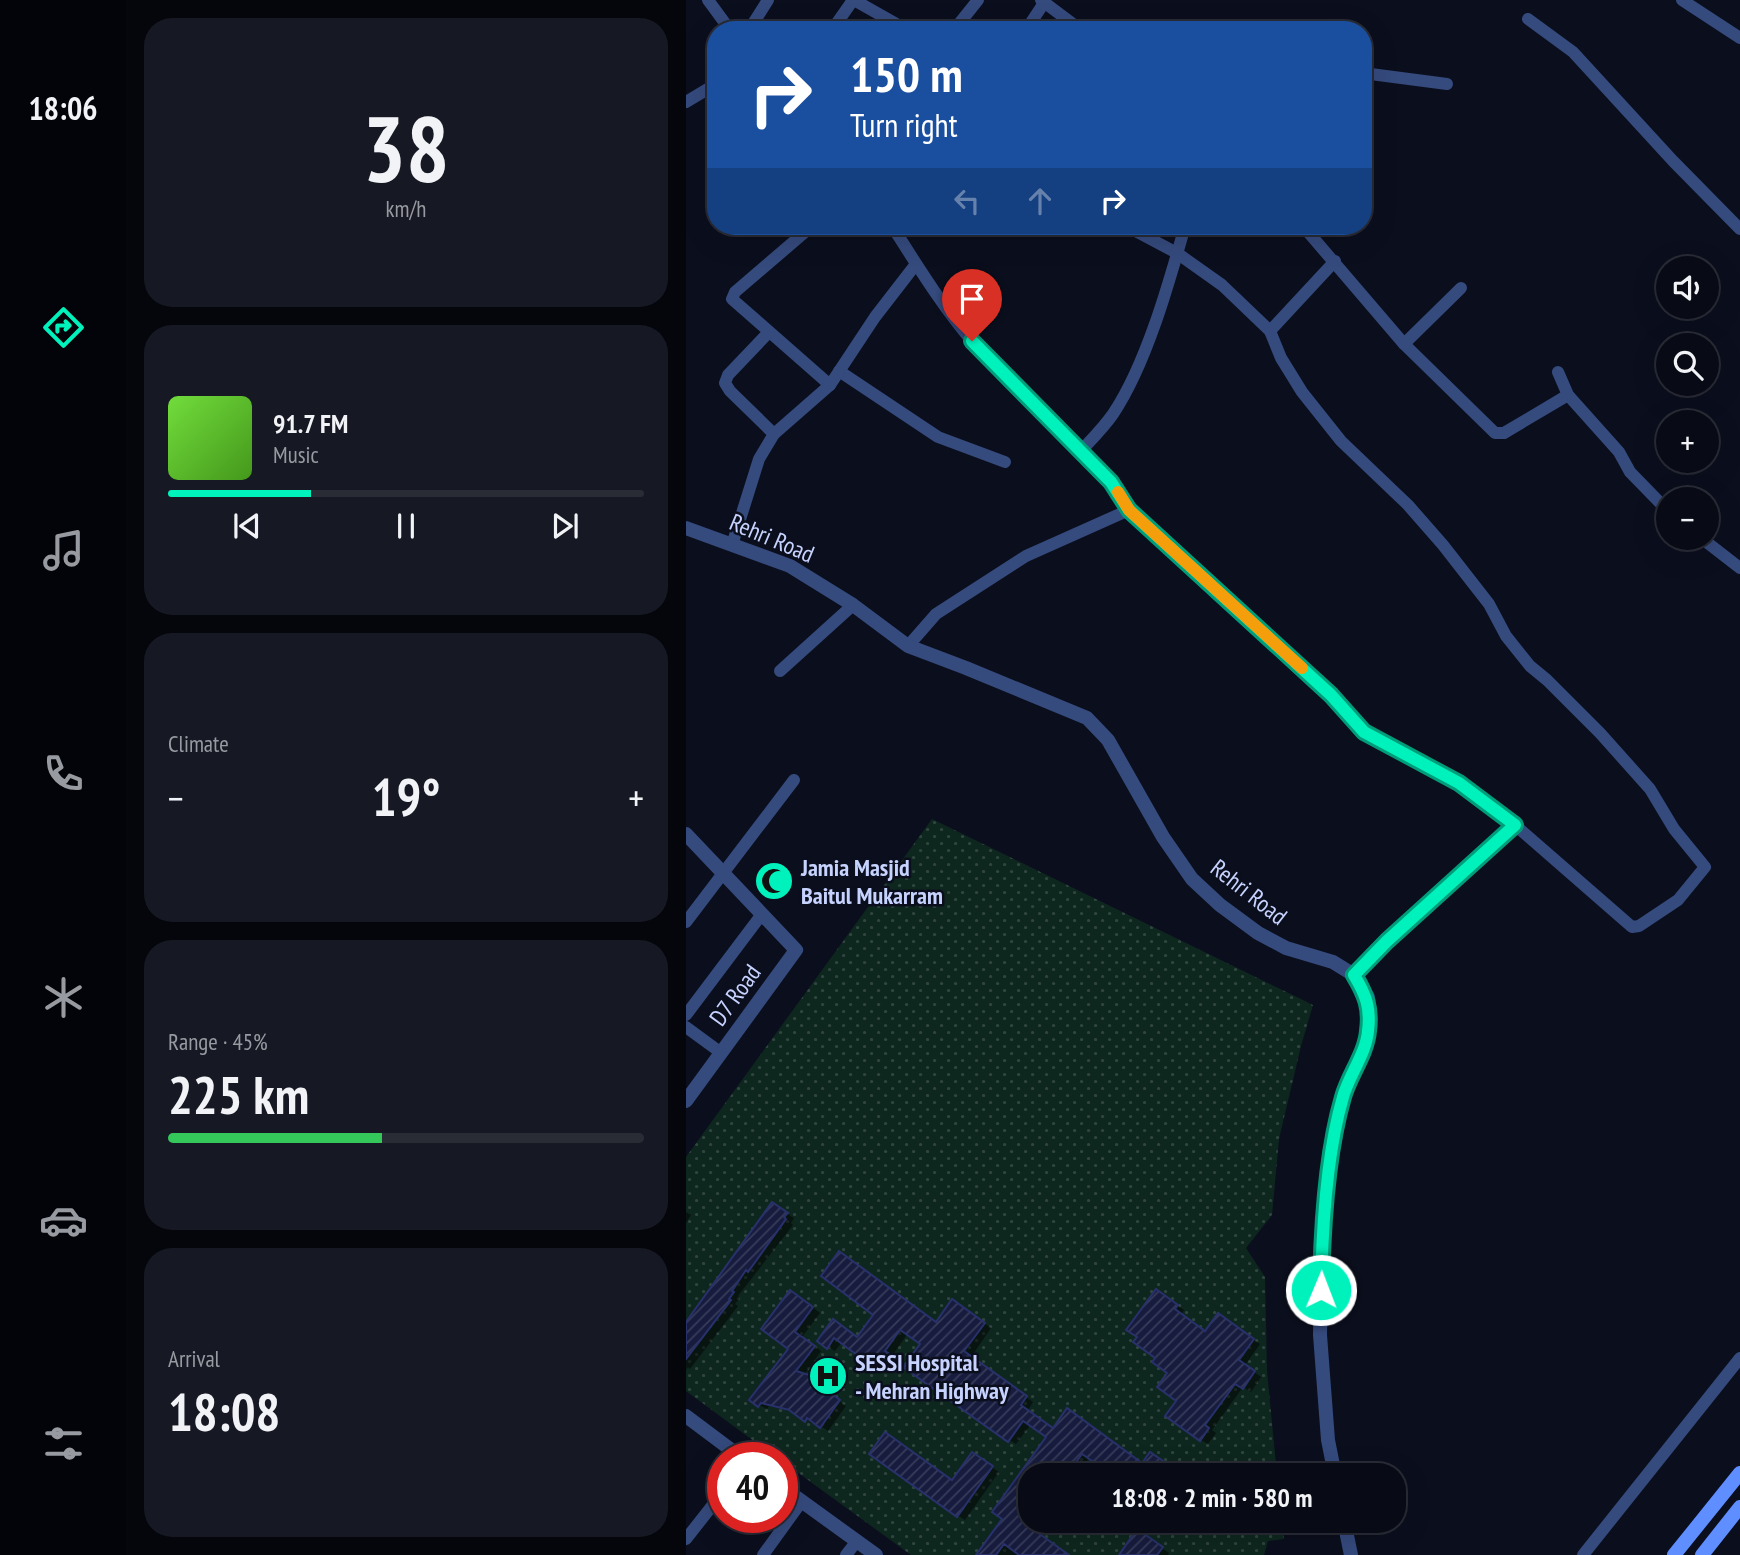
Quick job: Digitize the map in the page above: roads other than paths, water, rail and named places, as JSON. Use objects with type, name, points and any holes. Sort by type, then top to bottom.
[{"type":"main road","points":[[1674,1555],[1740,1473]]},
{"type":"main road","points":[[1702,1555],[1740,1507]]},
{"type":"street","points":[[708,0],[723,21]]},
{"type":"street","points":[[755,21],[768,0]]},
{"type":"street","points":[[838,21],[853,0],[891,21]]},
{"type":"street","points":[[961,21],[978,0]]},
{"type":"street","points":[[1682,0],[1740,38]]},
{"type":"street","points":[[1031,21],[1042,2],[1068,21]]},
{"type":"street","points":[[1528,19],[1573,52],[1740,229]]},
{"type":"street","points":[[1372,74],[1447,83]]},
{"type":"street","points":[[686,102],[707,89]]},
{"type":"street","points":[[802,235],[733,295],[735,302],[830,385]]},
{"type":"street","points":[[898,235],[972,341],[1111,482],[1129,510],[1323,688],[1364,732],[1459,783],[1515,825],[1632,927],[1639,926],[1678,900],[1705,869],[1674,829],[1650,789],[1600,733],[1530,666],[1506,636],[1489,604],[1443,545],[1408,505],[1341,441],[1302,392],[1281,358],[1270,331],[1222,285],[1177,253],[1143,235]]},
{"type":"street","points":[[1081,451],[1112,415],[1142,357],[1182,235]]},
{"type":"street","points":[[1311,235],[1404,344],[1495,433],[1504,433],[1568,395]]},
{"type":"street","points":[[1270,331],[1335,261]]},
{"type":"street","points":[[732,545],[759,459],[774,434],[830,385],[875,317],[916,264]]},
{"type":"street","points":[[1404,344],[1461,288]]},
{"type":"street","points":[[769,332],[728,374],[725,383],[774,434]]},
{"type":"street","points":[[839,371],[939,438],[1005,461]]},
{"type":"street","points":[[1558,372],[1568,395],[1619,452],[1630,472],[1656,499]]},
{"type":"street","points":[[908,646],[936,614],[1026,556],[1129,510]]},
{"type":"street","name":"Rehri Road","points":[[686,528],[790,566],[853,605],[908,646],[1087,718],[1108,740],[1163,837],[1192,878],[1220,905],[1258,933],[1286,948],[1333,962],[1354,975]]},
{"type":"street","points":[[1717,550],[1740,568]]},
{"type":"street","points":[[780,671],[853,605]]},
{"type":"street","points":[[686,922],[794,780]]},
{"type":"street","points":[[1333,1463],[1328,1440],[1320,1335],[1322,1245],[1330,1167],[1343,1096],[1368,1033],[1368,997],[1354,975],[1387,941],[1515,825]]},
{"type":"street","points":[[686,834],[762,914],[686,1015]]},
{"type":"street","name":"D7 Road","points":[[686,1101],[796,950],[762,914]]},
{"type":"street","points":[[686,1027],[720,1052]]},
{"type":"street","points":[[1583,1555],[1740,1358]]},
{"type":"street","points":[[686,1416],[721,1442]]},
{"type":"street","points":[[798,1498],[876,1555]]},
{"type":"street","points":[[763,1555],[802,1501]]},
{"type":"street","points":[[686,1539],[707,1512]]},
{"type":"street","points":[[1347,1533],[1352,1555]]},
{"type":"street","points":[[846,1555],[856,1541]]},
{"type":"place","name":"Jamia Masjid Baitul Mukarram","points":[[774,881]]},
{"type":"place","name":"SESSI Hospital - Mehran Highway","points":[[828,1376]]}]
